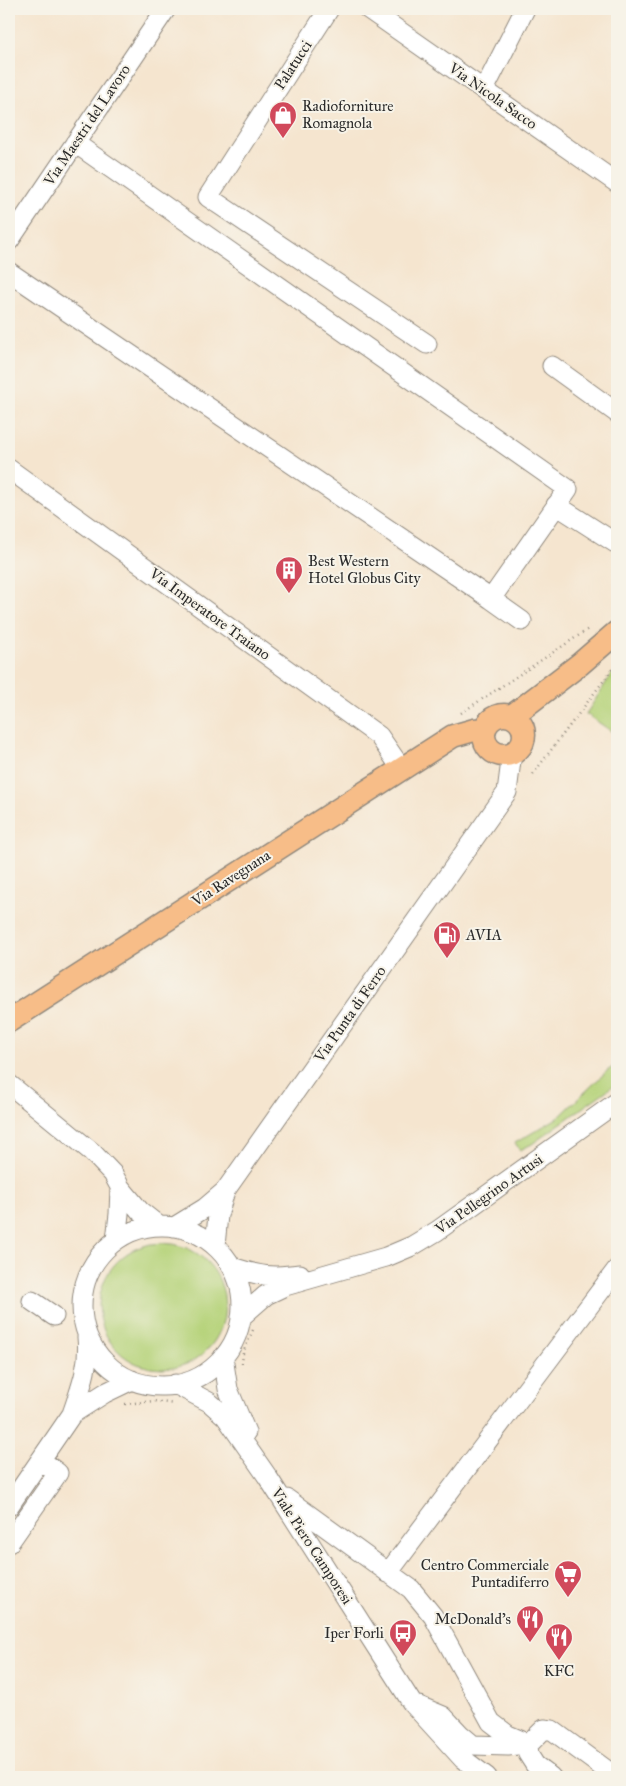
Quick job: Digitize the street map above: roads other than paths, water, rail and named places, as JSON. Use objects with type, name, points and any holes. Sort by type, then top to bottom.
[{"type":"main road","points":[[517,721],[617,632]]},
{"type":"main road","points":[[505,714],[517,721],[525,732],[522,745],[495,744],[488,723],[498,716],[505,714]]},
{"type":"main road","name":"Via Ravegnana","points":[[9,1021],[453,736],[474,730],[495,744]]},
{"type":"street","name":"Via Maestri del Lavoro","points":[[9,241],[166,9]]},
{"type":"street","name":"Palatucci","points":[[329,9],[208,198],[427,344]]},
{"type":"street","name":"Via Nicola Sacco","points":[[368,9],[617,183]]},
{"type":"street","points":[[484,90],[525,9]]},
{"type":"street","points":[[75,143],[568,489],[491,599]]},
{"type":"street","points":[[9,272],[522,620]]},
{"type":"street","points":[[552,366],[617,412]]},
{"type":"street","name":"Via Imperatore Traiano","points":[[9,469],[379,736],[402,768]]},
{"type":"street","points":[[556,505],[617,544]]},
{"type":"street","name":"Via Punta di Ferro","points":[[215,1246],[218,1215],[225,1191],[507,792],[495,744]]},
{"type":"street","points":[[9,1084],[92,1152],[113,1174],[120,1187],[140,1211],[166,1226],[197,1234],[215,1246],[232,1267],[238,1280],[249,1320]]},
{"type":"street","name":"Via Pellegrino Artusi","points":[[351,1266],[386,1257],[412,1246],[437,1232],[617,1102]]},
{"type":"street","points":[[116,1240],[120,1187]]},
{"type":"street","points":[[9,1506],[72,1414],[86,1374],[89,1354],[87,1333],[82,1314],[82,1295],[86,1281],[97,1258],[116,1240],[127,1234],[142,1228],[166,1226],[205,1208],[225,1191]]},
{"type":"street","points":[[232,1267],[250,1273],[276,1277],[351,1266]]},
{"type":"street","points":[[87,1333],[101,1357],[115,1371],[132,1380],[152,1385],[175,1384],[202,1375],[223,1358],[237,1334],[266,1295],[285,1286],[351,1266]]},
{"type":"street","points":[[388,1572],[617,1269]]},
{"type":"street","points":[[32,1301],[54,1316]]},
{"type":"street","name":"Viale Piero Camporesi","points":[[223,1358],[228,1389],[237,1413],[272,1484]]},
{"type":"street","points":[[72,1414],[132,1380]]},
{"type":"street","name":"Viale Piero Camporesi","points":[[175,1384],[209,1402],[226,1417],[272,1484],[412,1703],[463,1759],[487,1777]]},
{"type":"street","points":[[9,1543],[58,1473],[41,1460]]},
{"type":"street","points":[[272,1484],[411,1589],[433,1616],[491,1722],[508,1735],[529,1744]]},
{"type":"street","points":[[412,1703],[443,1716],[460,1734],[473,1744],[508,1746],[529,1744]]},
{"type":"street","points":[[551,1777],[535,1765],[528,1754],[529,1744],[544,1729],[552,1730],[616,1777]]},
{"type":"place","name":"Radioforniture Romagnola","points":[[283,139]]},
{"type":"place","name":"Best Western Hotel Globus City","points":[[289,594]]},
{"type":"place","name":"AVIA","points":[[447,959]]},
{"type":"place","name":"Centro Commerciale Puntadiferro","points":[[568,1598]]},
{"type":"place","name":"McDonald's","points":[[530,1643]]},
{"type":"place","name":"Iper Forli","points":[[403,1657]]},
{"type":"place","name":"KFC","points":[[559,1661]]}]
